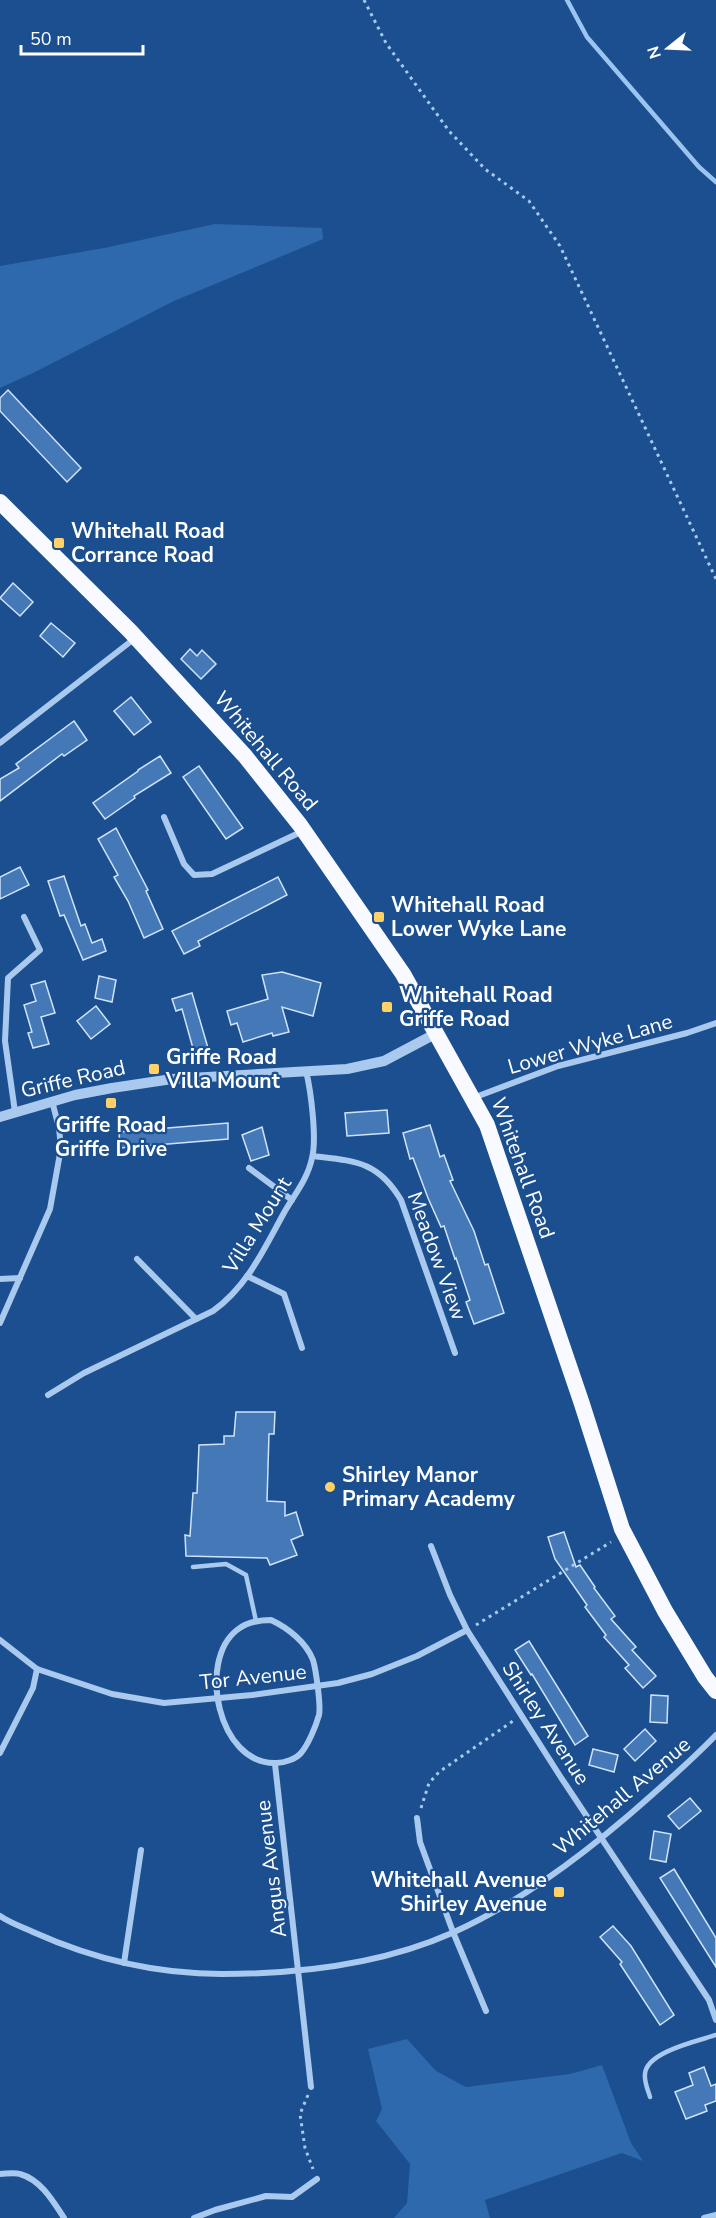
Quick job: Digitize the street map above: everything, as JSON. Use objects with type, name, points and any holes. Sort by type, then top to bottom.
[{"type":"highway","name":"Whitehall Road","points":[[0,502],[136,637],[245,756],[304,830],[403,975],[487,1125],[581,1401],[621,1529],[665,1611],[716,1691]]},
{"type":"street","points":[[0,743],[136,637]]},
{"type":"street","points":[[164,817],[184,864],[194,875],[212,874],[304,830]]},
{"type":"street","points":[[15,1112],[5,1041],[8,978],[40,950],[24,917]]},
{"type":"street","name":"Lower Wyke Lane","points":[[473,1098],[558,1066],[687,1033],[716,1023]]},
{"type":"street","name":"Griffe Road","points":[[0,1117],[94,1090],[172,1079],[347,1069],[384,1060],[435,1034]]},
{"type":"street","name":"Villa Mount","points":[[48,1395],[84,1373],[223,1304],[259,1261],[305,1178],[313,1156],[311,1095],[306,1071]]},
{"type":"street","points":[[0,1323],[50,1209],[61,1148],[52,1101]]},
{"type":"street","name":"Meadow View","points":[[313,1156],[346,1160],[369,1167],[378,1171],[394,1187],[401,1200],[455,1353]]},
{"type":"street","points":[[249,1168],[292,1200]]},
{"type":"street","points":[[137,1258],[196,1319]]},
{"type":"street","points":[[247,1276],[284,1294],[302,1348]]},
{"type":"street","points":[[0,1280],[20,1278]]},
{"type":"street","name":"Shirley Avenue","points":[[431,1546],[450,1595],[467,1630],[709,2000],[716,2020]]},
{"type":"street","points":[[271,1620],[284,1626],[298,1637],[313,1660],[319,1714],[301,1753],[284,1763],[265,1764],[238,1747],[225,1729],[218,1698],[217,1681],[220,1659],[229,1639],[244,1625],[256,1621],[271,1620]]},
{"type":"street","name":"Tor Avenue","points":[[0,1640],[37,1669],[112,1694],[164,1703],[316,1686],[372,1674],[417,1656],[467,1630]]},
{"type":"street","points":[[0,1753],[33,1688],[37,1669]]},
{"type":"street","name":"Whitehall Avenue","points":[[0,1916],[45,1938],[81,1951],[168,1972],[262,1974],[297,1972],[378,1957],[453,1932],[522,1896],[572,1862],[601,1838],[686,1766],[716,1735]]},
{"type":"street","name":"Angus Avenue","points":[[275,1764],[311,2087]]},
{"type":"street","points":[[417,1818],[420,1842],[453,1932],[486,2011]]},
{"type":"street","points":[[124,1963],[141,1850]]},
{"type":"street","points":[[0,2174],[19,2174],[37,2183],[52,2199],[64,2218]]},
{"type":"street","points":[[194,2218],[266,2196],[292,2197],[317,2179]]},
{"type":"street","points":[[704,2218],[716,2215]]},
{"type":"lane","points":[[193,1567],[226,1564],[246,1575],[256,1621]]},
{"type":"lane","points":[[650,2097],[645,2076],[646,2068],[653,2059],[716,2035]]},
{"type":"path","points":[[364,0],[386,43],[449,131],[485,169],[529,201],[560,246],[716,579]]},
{"type":"path","points":[[467,1630],[609,1544],[621,1529]]},
{"type":"path","points":[[417,1818],[429,1783],[439,1772],[522,1715]]},
{"type":"path","points":[[311,2087],[300,2114],[305,2148],[317,2179]]},
{"type":"shaded area","points":[[215,224],[322,228],[323,239],[174,301],[0,388],[0,266],[104,248]]},
{"type":"shaded area","points":[[407,2039],[436,2071],[466,2087],[570,2074],[602,2065],[631,2143],[643,2161],[622,2153],[485,2200],[490,2218],[394,2218],[407,2203],[410,2164],[376,2121],[382,2109],[368,2049]]},
{"type":"building","points":[[8,390],[81,468],[67,482],[0,411],[0,398]]},
{"type":"building","points":[[13,583],[33,602],[20,616],[0,598]]},
{"type":"building","points":[[51,623],[75,643],[63,657],[40,636]]},
{"type":"building","points":[[190,649],[197,656],[202,650],[216,664],[201,679],[181,659]]},
{"type":"building","points":[[131,697],[151,722],[134,735],[114,711]]},
{"type":"building","points":[[74,721],[87,740],[64,756],[62,754],[0,801],[0,779],[19,768],[16,764]]},
{"type":"building","points":[[160,756],[171,773],[134,796],[135,798],[105,819],[93,803]]},
{"type":"building","points":[[199,766],[243,828],[226,839],[183,777]]},
{"type":"building","points":[[116,828],[148,890],[146,891],[163,929],[144,938],[128,901],[114,877],[118,875],[98,839]]},
{"type":"building","points":[[20,867],[29,885],[0,899],[0,877]]},
{"type":"building","points":[[64,876],[81,926],[85,924],[92,943],[102,939],[106,951],[83,960],[64,915],[60,916],[48,881]]},
{"type":"building","points":[[278,877],[287,895],[198,941],[200,946],[184,954],[172,931]]},
{"type":"building","points":[[282,972],[321,983],[313,1016],[282,1007],[289,1032],[273,1036],[272,1033],[243,1042],[237,1023],[231,1025],[227,1011],[268,999],[262,975]]},
{"type":"building","points":[[99,976],[116,980],[112,1002],[95,998]]},
{"type":"building","points":[[45,981],[55,1013],[41,1017],[49,1044],[33,1048],[28,1033],[32,1032],[24,1005],[36,1001],[31,985]]},
{"type":"building","points":[[192,993],[208,1048],[194,1052],[182,1009],[176,1011],[172,999]]},
{"type":"building","points":[[96,1006],[110,1024],[91,1039],[77,1021]]},
{"type":"building","points":[[387,1110],[389,1133],[347,1136],[345,1113]]},
{"type":"building","points":[[228,1123],[228,1139],[120,1148],[119,1132]]},
{"type":"building","points":[[430,1125],[440,1157],[444,1155],[453,1180],[450,1181],[474,1231],[485,1265],[488,1264],[504,1313],[474,1324],[466,1302],[470,1300],[456,1258],[444,1226],[441,1227],[428,1198],[413,1158],[410,1159],[403,1133]]},
{"type":"building","points":[[262,1127],[269,1155],[251,1161],[242,1135]]},
{"type":"building","points":[[236,1412],[275,1412],[274,1434],[269,1434],[267,1501],[285,1502],[285,1516],[296,1512],[303,1535],[291,1540],[297,1555],[270,1565],[267,1558],[186,1556],[185,1535],[190,1536],[193,1493],[197,1493],[199,1445],[224,1444],[224,1436],[234,1436]]},
{"type":"building","points":[[564,1532],[576,1567],[580,1565],[615,1616],[611,1619],[636,1647],[632,1650],[656,1676],[643,1688],[625,1668],[629,1665],[604,1637],[606,1635],[585,1607],[587,1605],[555,1559],[548,1537]]},
{"type":"building","points":[[529,1641],[588,1736],[575,1745],[515,1650]]},
{"type":"building","points":[[651,1695],[668,1696],[667,1723],[650,1722]]},
{"type":"building","points":[[645,1729],[656,1741],[635,1761],[624,1749]]},
{"type":"building","points":[[593,1749],[618,1755],[614,1772],[589,1765]]},
{"type":"building","points":[[690,1798],[701,1811],[679,1829],[668,1816]]},
{"type":"building","points":[[654,1831],[671,1834],[666,1862],[650,1859]]},
{"type":"building","points":[[674,1869],[716,1938],[716,1967],[660,1878]]},
{"type":"building","points":[[613,1926],[631,1946],[674,2015],[660,2025],[620,1964],[622,1962],[600,1937]]},
{"type":"building","points":[[704,2067],[711,2086],[716,2084],[716,2101],[705,2105],[707,2111],[686,2119],[675,2092],[693,2085],[689,2073]]},
{"type":"waterway","points":[[567,0],[587,37],[699,167],[716,182]]},
{"type":"place","name":"Whitehall Road Corrance Road","points":[[59,543]]},
{"type":"place","name":"Whitehall Road Lower Wyke Lane","points":[[379,917]]},
{"type":"place","name":"Whitehall Road Griffe Road","points":[[387,1007]]},
{"type":"place","name":"Griffe Road Villa Mount","points":[[154,1069]]},
{"type":"place","name":"Griffe Road Griffe Drive","points":[[111,1103]]},
{"type":"place","name":"Shirley Manor Primary Academy","points":[[330,1487]]},
{"type":"place","name":"Whitehall Avenue Shirley Avenue","points":[[559,1892]]}]
